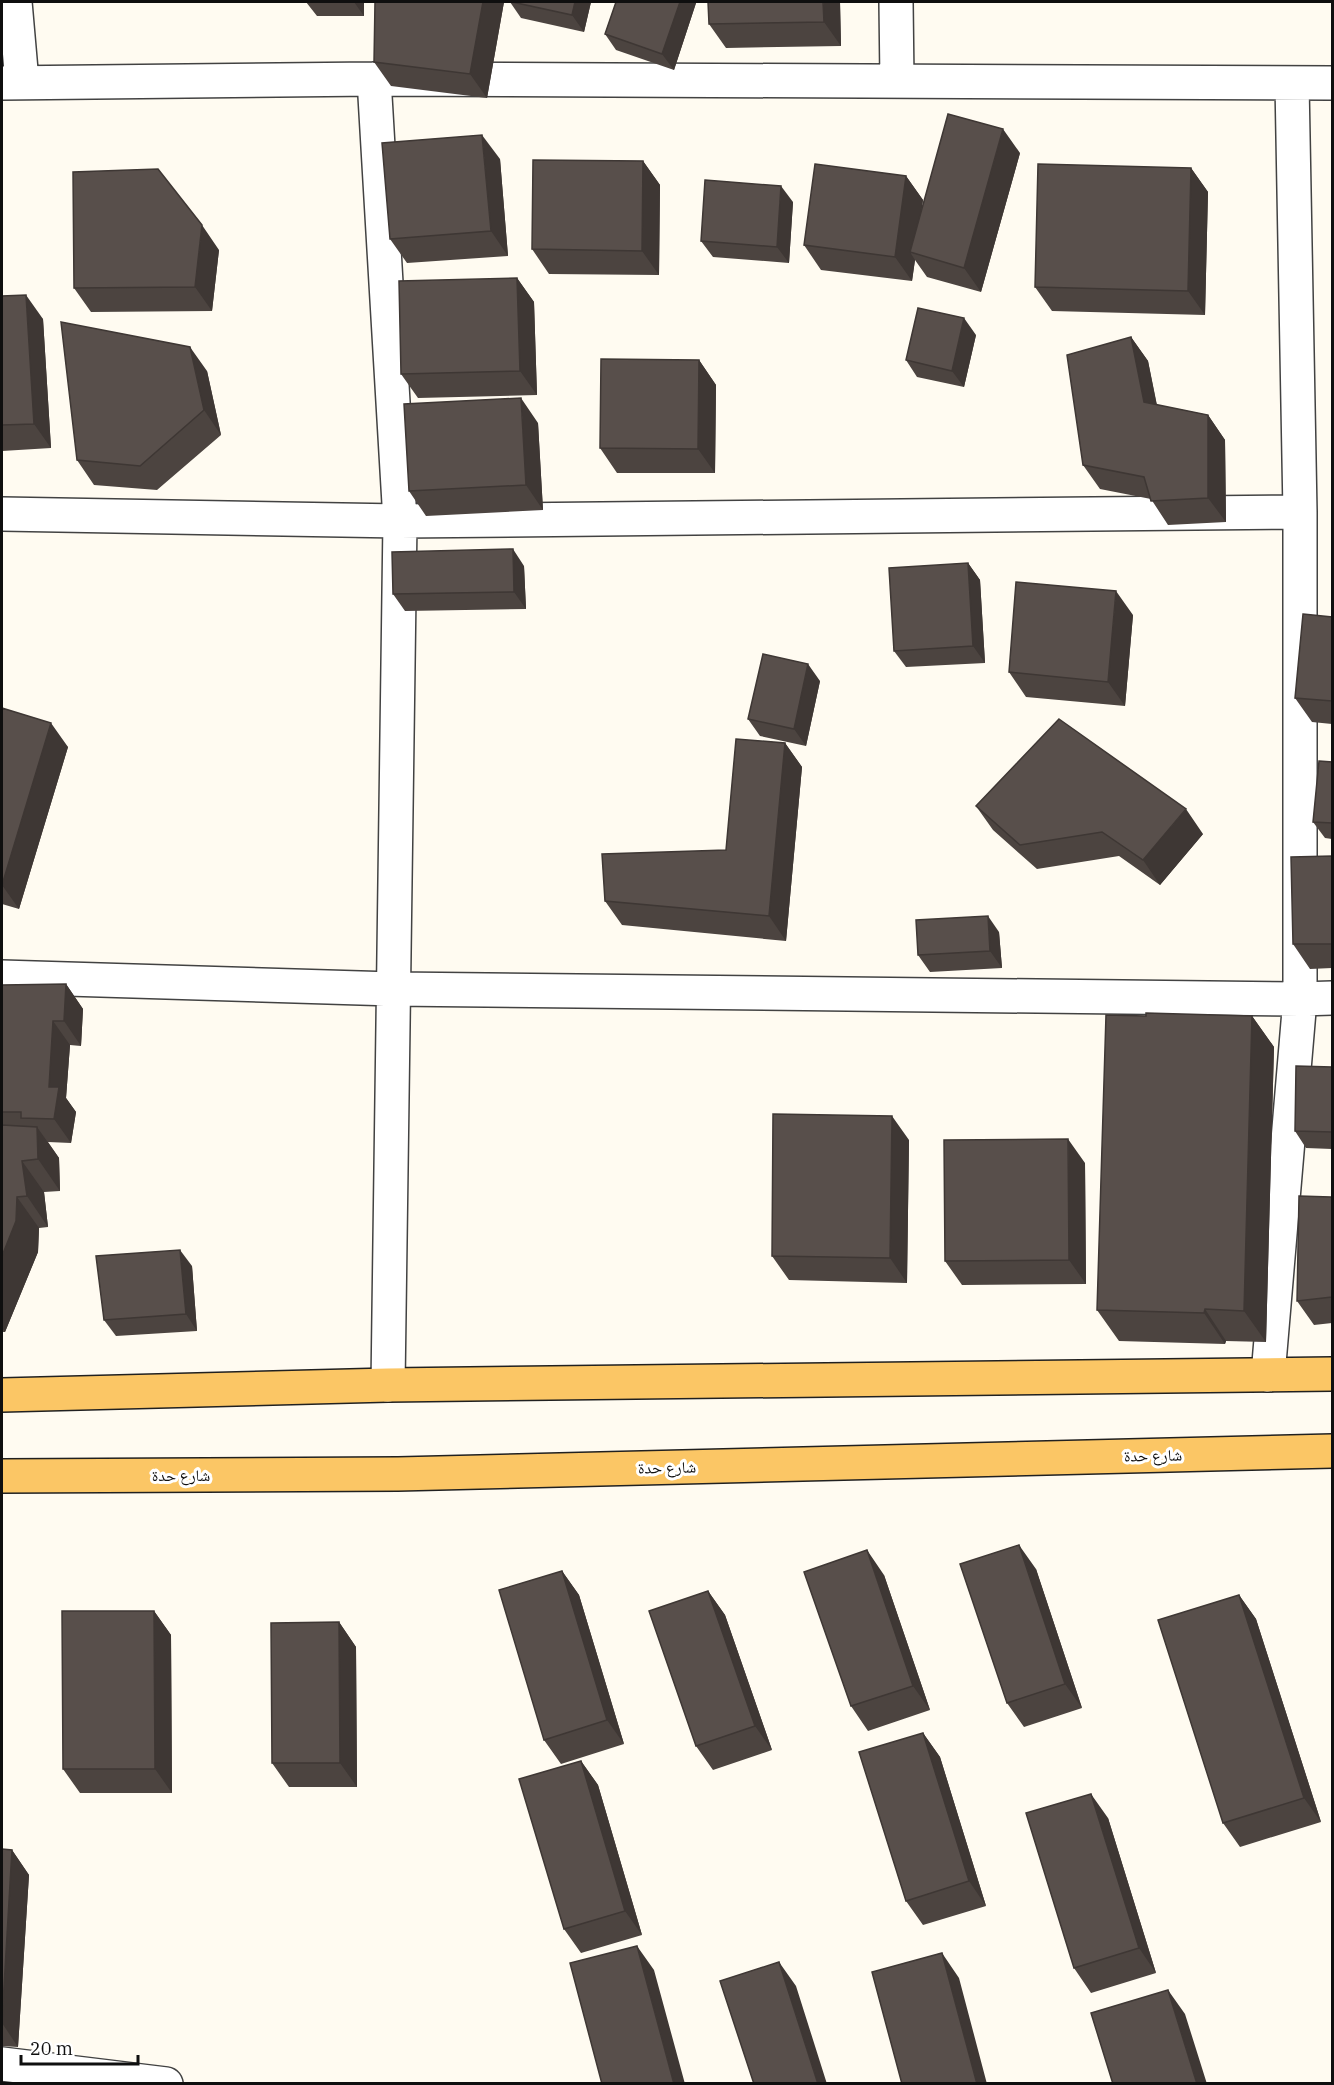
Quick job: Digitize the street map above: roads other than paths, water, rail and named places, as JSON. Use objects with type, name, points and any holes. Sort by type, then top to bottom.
[{"type":"main road","points":[[2,1395],[388,1385],[1332,1374]]},
{"type":"main road","name":"شارع حدة","points":[[2,1476],[398,1474],[1332,1451]]},
{"type":"street","points":[[15,2],[12,82],[374,79],[1332,83]]},
{"type":"street","points":[[896,2],[897,81]]},
{"type":"street","points":[[374,79],[400,521],[388,1385]]},
{"type":"street","points":[[1268,1375],[1300,999],[1300,512],[1292,83]]},
{"type":"street","points":[[2,514],[400,521],[1300,512]]},
{"type":"street","points":[[2,977],[393,989],[1332,998]]},
{"type":"street","points":[[2,2064],[36,2076],[166,2084]]}]
